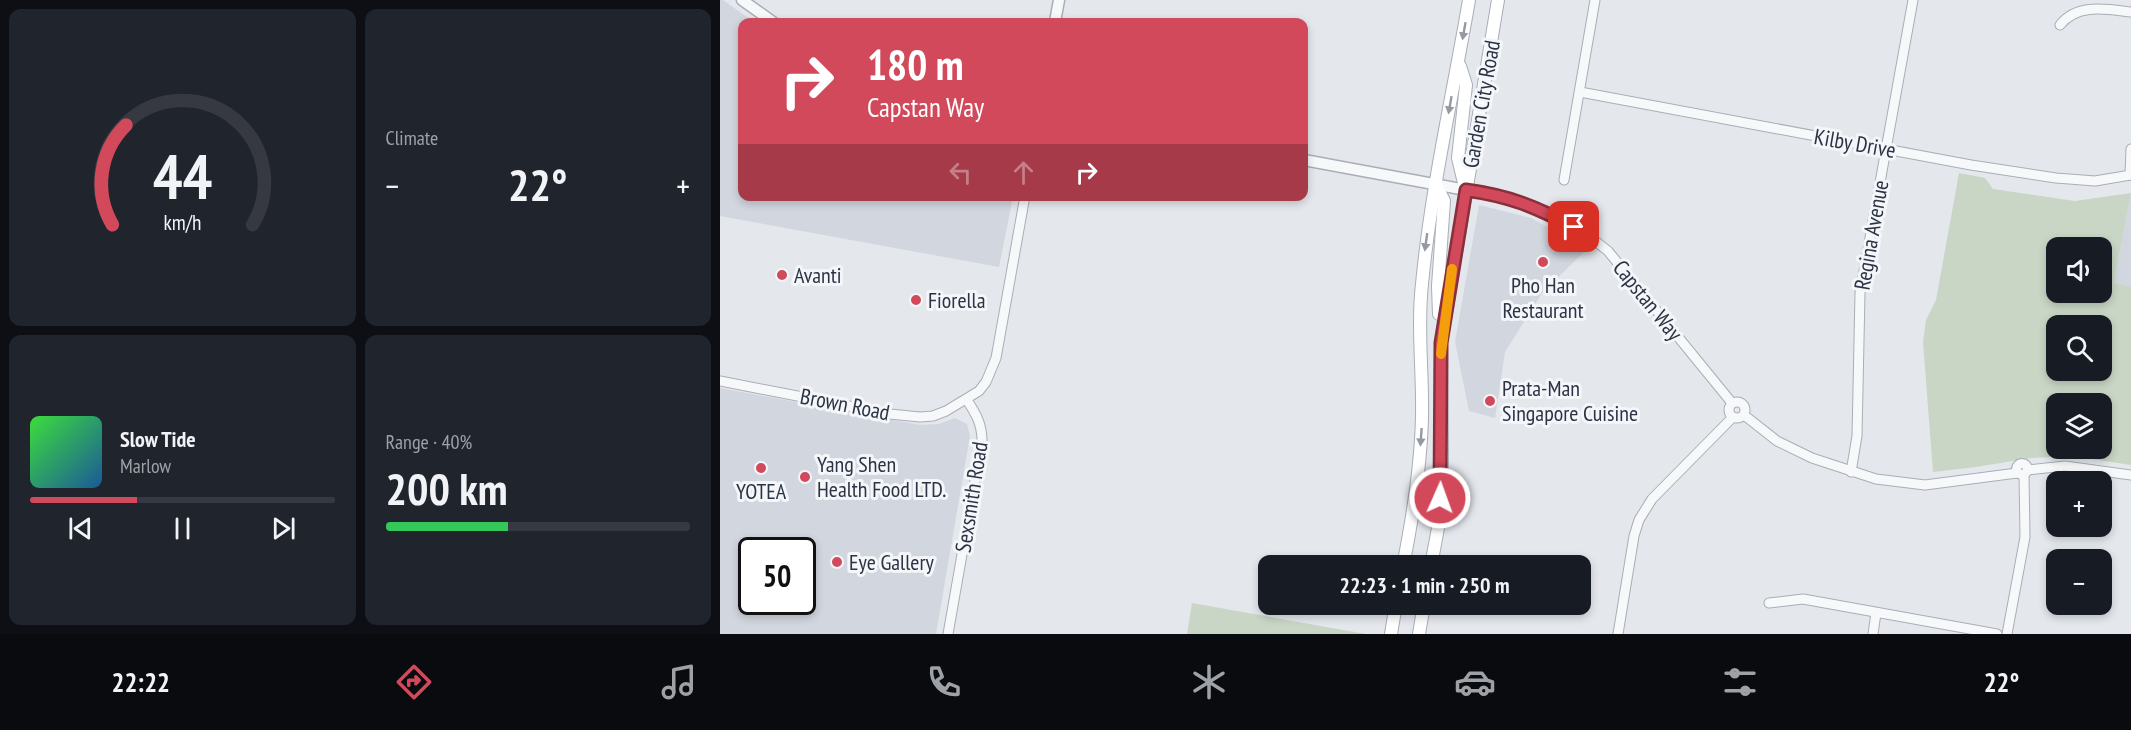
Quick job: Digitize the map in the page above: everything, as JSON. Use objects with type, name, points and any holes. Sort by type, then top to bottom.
[{"type":"main road","name":"Garden City Road","points":[[1405,555],[1414,510],[1420,456],[1422,388],[1419,311],[1426,240],[1469,0]]},
{"type":"main road","name":"Garden City Road","points":[[1433,555],[1440,517],[1441,343],[1498,0]]},
{"type":"main road","points":[[1458,62],[1466,85],[1458,159],[1466,190]]},
{"type":"main road","points":[[1436,185],[1443,201],[1438,286],[1441,343]]},
{"type":"main road","points":[[1391,634],[1394,615]]},
{"type":"main road","points":[[1419,634],[1422,615]]},
{"type":"street","points":[[742,0],[767,18]]},
{"type":"street","points":[[1056,18],[1059,0]]},
{"type":"street","points":[[1564,180],[1595,0]]},
{"type":"street","name":"Regina Avenue","points":[[1851,472],[1857,436],[1860,293],[1913,0]]},
{"type":"street","points":[[2060,25],[2067,15],[2096,8],[2131,12]]},
{"type":"street","name":"Kilby Drive","points":[[1580,92],[1971,165],[2076,181],[2095,181],[2130,175]]},
{"type":"street","points":[[2130,175],[2131,149]]},
{"type":"street","name":"Capstan Way","points":[[1308,161],[1506,197],[1540,209],[1581,230],[1608,251],[1732,404]]},
{"type":"street","points":[[967,400],[986,382],[996,358],[1024,201]]},
{"type":"street","name":"Brown Road","points":[[720,381],[890,414],[920,417],[933,416],[967,400]]},
{"type":"street","name":"Sexsmith Road","points":[[948,634],[982,441],[982,429],[967,400]]},
{"type":"street","points":[[1733,417],[1729,409],[1732,404],[1738,402],[1744,405],[1744,415]]},
{"type":"street","points":[[1744,415],[1777,441],[1792,449],[1851,472],[1876,479],[1925,484],[2065,466],[2131,475]]},
{"type":"street","points":[[1733,417],[1739,418],[1744,415]]},
{"type":"street","points":[[1618,634],[1634,536],[1639,520],[1652,499],[1733,417]]},
{"type":"street","points":[[2007,634],[2025,537],[2023,472]]},
{"type":"street","points":[[1769,603],[1803,599],[1997,634]]},
{"type":"street","points":[[1873,634],[1876,613]]},
{"type":"shaded area","points":[[720,0],[748,18],[738,18],[738,201],[1012,201],[999,267],[720,216]]},
{"type":"shaded area","points":[[2131,193],[2131,287],[2114,284]]},
{"type":"shaded area","points":[[1479,205],[1531,218],[1587,249],[1542,293],[1505,352],[1495,418],[1469,411],[1455,342]]},
{"type":"shaded area","points":[[720,388],[920,425],[939,424],[955,418],[967,424],[970,436],[936,634],[720,634]]},
{"type":"green space","points":[[1959,173],[1985,178],[1993,189],[2075,201],[2131,193],[2114,283],[2131,287],[2131,465],[2092,459],[2112,459],[2112,393],[2046,393],[2046,457],[1933,472],[1923,342],[1926,320],[1936,300]]},
{"type":"green space","points":[[1192,603],[1366,634],[1187,634]]},
{"type":"slow traffic","points":[[1441,354],[1452,269]]},
{"type":"place","name":"Pho Han Restaurant","points":[[1543,262]]},
{"type":"place","name":"Avanti","points":[[782,275]]},
{"type":"place","name":"Fiorella","points":[[916,300]]},
{"type":"place","name":"Prata-Man Singapore Cuisine","points":[[1490,401]]},
{"type":"place","name":"YOTEA","points":[[761,468]]},
{"type":"place","name":"Yang Shen Health Food LTD.","points":[[805,477]]},
{"type":"place","name":"Eye Gallery","points":[[837,562]]},
{"type":"route","points":[[1440,498],[1441,343],[1466,190],[1522,202],[1574,227]]}]
